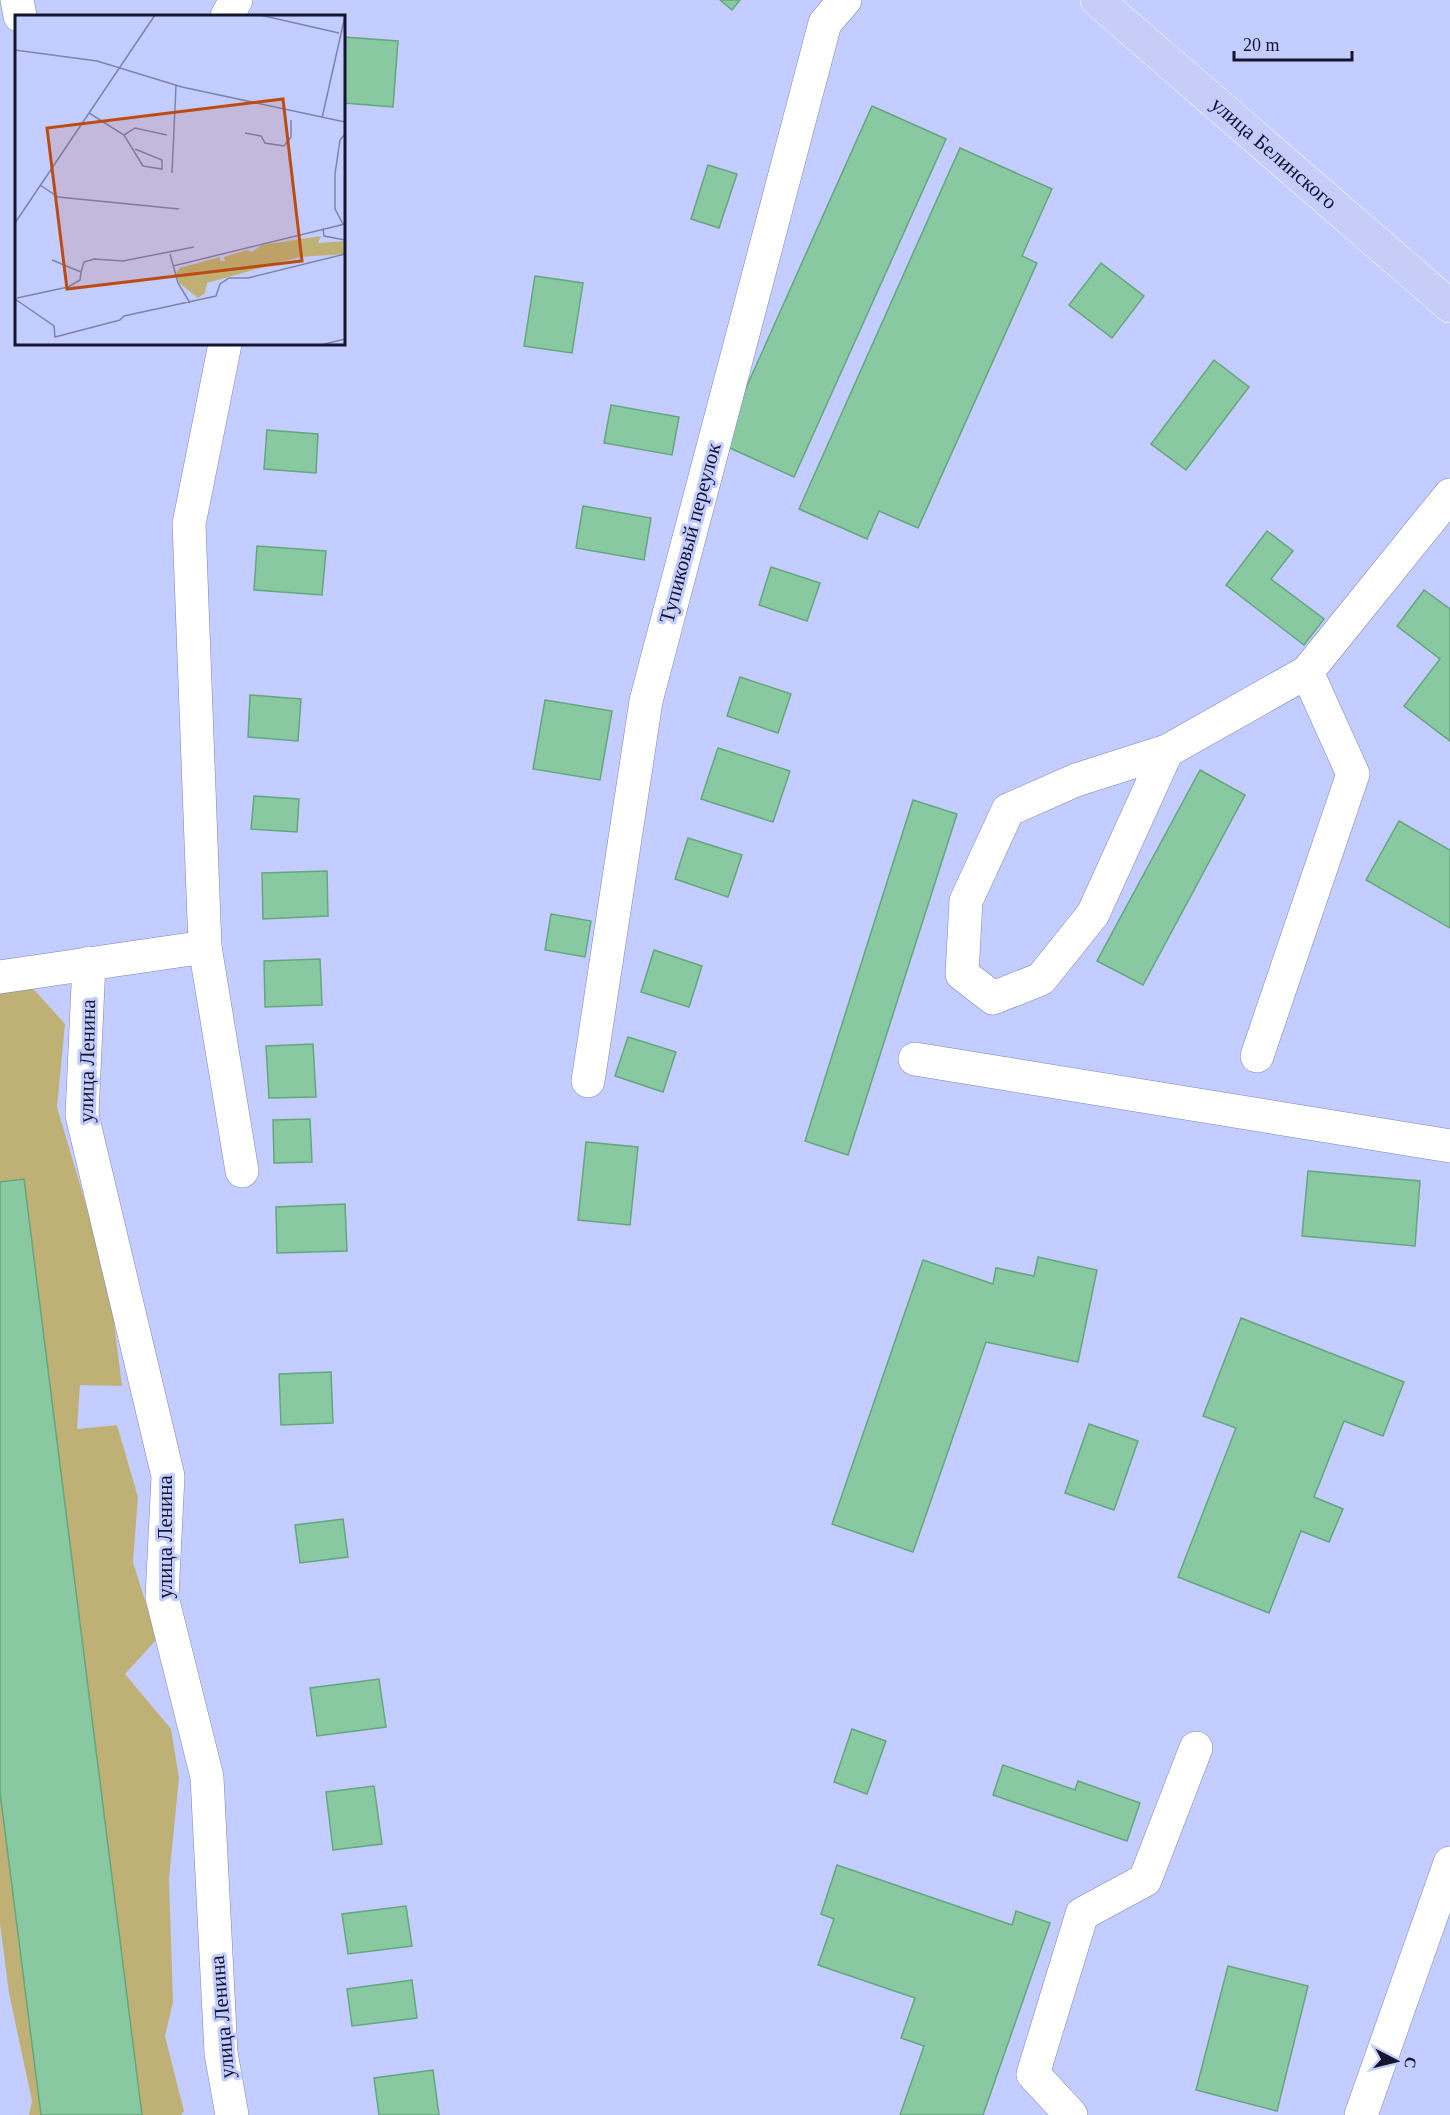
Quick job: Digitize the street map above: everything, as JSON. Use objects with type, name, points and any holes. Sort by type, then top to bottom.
[{"type":"main road","name":"улица Белинского","points":[[1097,0],[1450,306]]},
{"type":"street","points":[[17,0],[20,15]]},
{"type":"street","points":[[228,15],[236,0]]},
{"type":"street","name":"Тупиковый переулок","points":[[588,1081],[646,701],[825,23],[845,0]]},
{"type":"street","points":[[225,345],[189,524],[205,947],[242,1171]]},
{"type":"street","points":[[1167,751],[1093,914],[1041,979],[993,998],[962,974],[966,902],[1008,810],[1076,780],[1167,751],[1307,672],[1450,495]]},
{"type":"street","points":[[1257,1056],[1353,774],[1307,672]]},
{"type":"street","points":[[0,976],[205,947]]},
{"type":"street","name":"улица Ленина","points":[[89,963],[82,1115],[168,1476],[162,1597],[207,1778],[221,2053],[232,2115]]},
{"type":"street","points":[[915,1059],[1450,1146]]},
{"type":"street","points":[[1071,2115],[1033,2074],[1082,1914],[1144,1880],[1196,1748]]},
{"type":"street","points":[[1361,2115],[1450,1863]]},
{"type":"shaded area","points":[[28,983],[65,1024],[57,1107],[109,1283],[122,1386],[80,1385],[77,1429],[117,1425],[138,1497],[133,1562],[157,1639],[125,1674],[171,1729],[179,1778],[169,1878],[173,2002],[165,2036],[184,2111],[181,2115],[29,2115],[32,2101],[9,1993],[0,1924],[0,987]]},
{"type":"building","points":[[720,0],[740,0],[732,10]]},
{"type":"building","points":[[345,37],[398,41],[393,107],[345,103]]},
{"type":"building","points":[[872,106],[946,139],[794,477],[721,444]]},
{"type":"building","points":[[960,148],[1052,189],[1022,256],[1037,263],[918,528],[879,511],[867,539],[799,509]]},
{"type":"building","points":[[708,165],[737,174],[719,228],[691,219]]},
{"type":"building","points":[[1101,263],[1144,296],[1112,338],[1069,305]]},
{"type":"building","points":[[535,276],[583,283],[572,353],[524,346]]},
{"type":"building","points":[[1214,360],[1249,387],[1186,470],[1151,444]]},
{"type":"building","points":[[611,405],[679,417],[672,455],[604,443]]},
{"type":"building","points":[[267,430],[318,434],[316,473],[264,469]]},
{"type":"building","points":[[583,506],[651,518],[644,560],[576,548]]},
{"type":"building","points":[[1267,531],[1293,551],[1271,579],[1324,619],[1304,645],[1226,585]]},
{"type":"building","points":[[257,546],[326,551],[322,595],[254,590]]},
{"type":"building","points":[[771,567],[820,583],[807,621],[759,605]]},
{"type":"building","points":[[1424,590],[1450,609],[1450,741],[1404,706],[1440,659],[1397,626]]},
{"type":"building","points":[[740,677],[791,694],[778,733],[727,716]]},
{"type":"building","points":[[250,695],[301,699],[298,741],[248,737]]},
{"type":"building","points":[[545,700],[612,711],[600,780],[533,769]]},
{"type":"building","points":[[718,748],[790,771],[773,822],[701,799]]},
{"type":"building","points":[[1200,770],[1245,795],[1143,985],[1097,961]]},
{"type":"building","points":[[254,796],[299,799],[297,832],[251,829]]},
{"type":"building","points":[[913,800],[957,814],[848,1155],[805,1141]]},
{"type":"building","points":[[1399,821],[1450,850],[1450,928],[1366,880]]},
{"type":"building","points":[[688,838],[742,855],[728,897],[675,879]]},
{"type":"building","points":[[327,871],[328,916],[263,919],[262,873]]},
{"type":"building","points":[[551,914],[591,921],[585,957],[545,950]]},
{"type":"building","points":[[654,950],[702,966],[689,1007],[641,992]]},
{"type":"building","points":[[320,959],[322,1005],[265,1007],[264,961]]},
{"type":"building","points":[[628,1037],[676,1052],[663,1092],[615,1076]]},
{"type":"building","points":[[313,1044],[316,1097],[269,1098],[266,1046]]},
{"type":"building","points":[[310,1119],[312,1162],[274,1163],[273,1120]]},
{"type":"building","points":[[586,1142],[638,1147],[630,1225],[578,1220]]},
{"type":"building","points":[[1308,1171],[1420,1181],[1415,1246],[1302,1236]]},
{"type":"building","points":[[24,1179],[142,2115],[41,2115],[0,1792],[0,1182]]},
{"type":"building","points":[[345,1204],[347,1251],[277,1253],[276,1207]]},
{"type":"building","points":[[1038,1257],[1097,1270],[1078,1362],[986,1342],[913,1552],[832,1524],[923,1260],[993,1284],[996,1268],[1034,1276]]},
{"type":"building","points":[[1241,1318],[1404,1382],[1383,1436],[1344,1421],[1314,1497],[1343,1509],[1329,1542],[1301,1531],[1269,1613],[1178,1577],[1236,1428],[1203,1416]]},
{"type":"building","points":[[331,1372],[333,1423],[281,1425],[279,1374]]},
{"type":"building","points":[[1089,1424],[1138,1441],[1114,1510],[1065,1493]]},
{"type":"building","points":[[343,1519],[348,1557],[300,1563],[295,1525]]},
{"type":"building","points":[[379,1679],[386,1727],[317,1736],[310,1688]]},
{"type":"building","points":[[852,1729],[886,1741],[867,1794],[834,1782]]},
{"type":"building","points":[[1003,1765],[1075,1790],[1078,1781],[1140,1803],[1127,1841],[993,1795]]},
{"type":"building","points":[[374,1786],[382,1844],[333,1850],[326,1792]]},
{"type":"building","points":[[837,1865],[1012,1925],[1016,1911],[1050,1923],[983,2115],[900,2115],[924,2046],[901,2038],[915,1998],[818,1965],[834,1919],[821,1914]]},
{"type":"building","points":[[406,1906],[412,1946],[348,1954],[342,1914]]},
{"type":"building","points":[[1228,1966],[1308,1986],[1277,2111],[1196,2090]]},
{"type":"building","points":[[412,1980],[417,2018],[352,2026],[347,1989]]},
{"type":"building","points":[[433,2070],[439,2115],[379,2115],[374,2078]]}]
